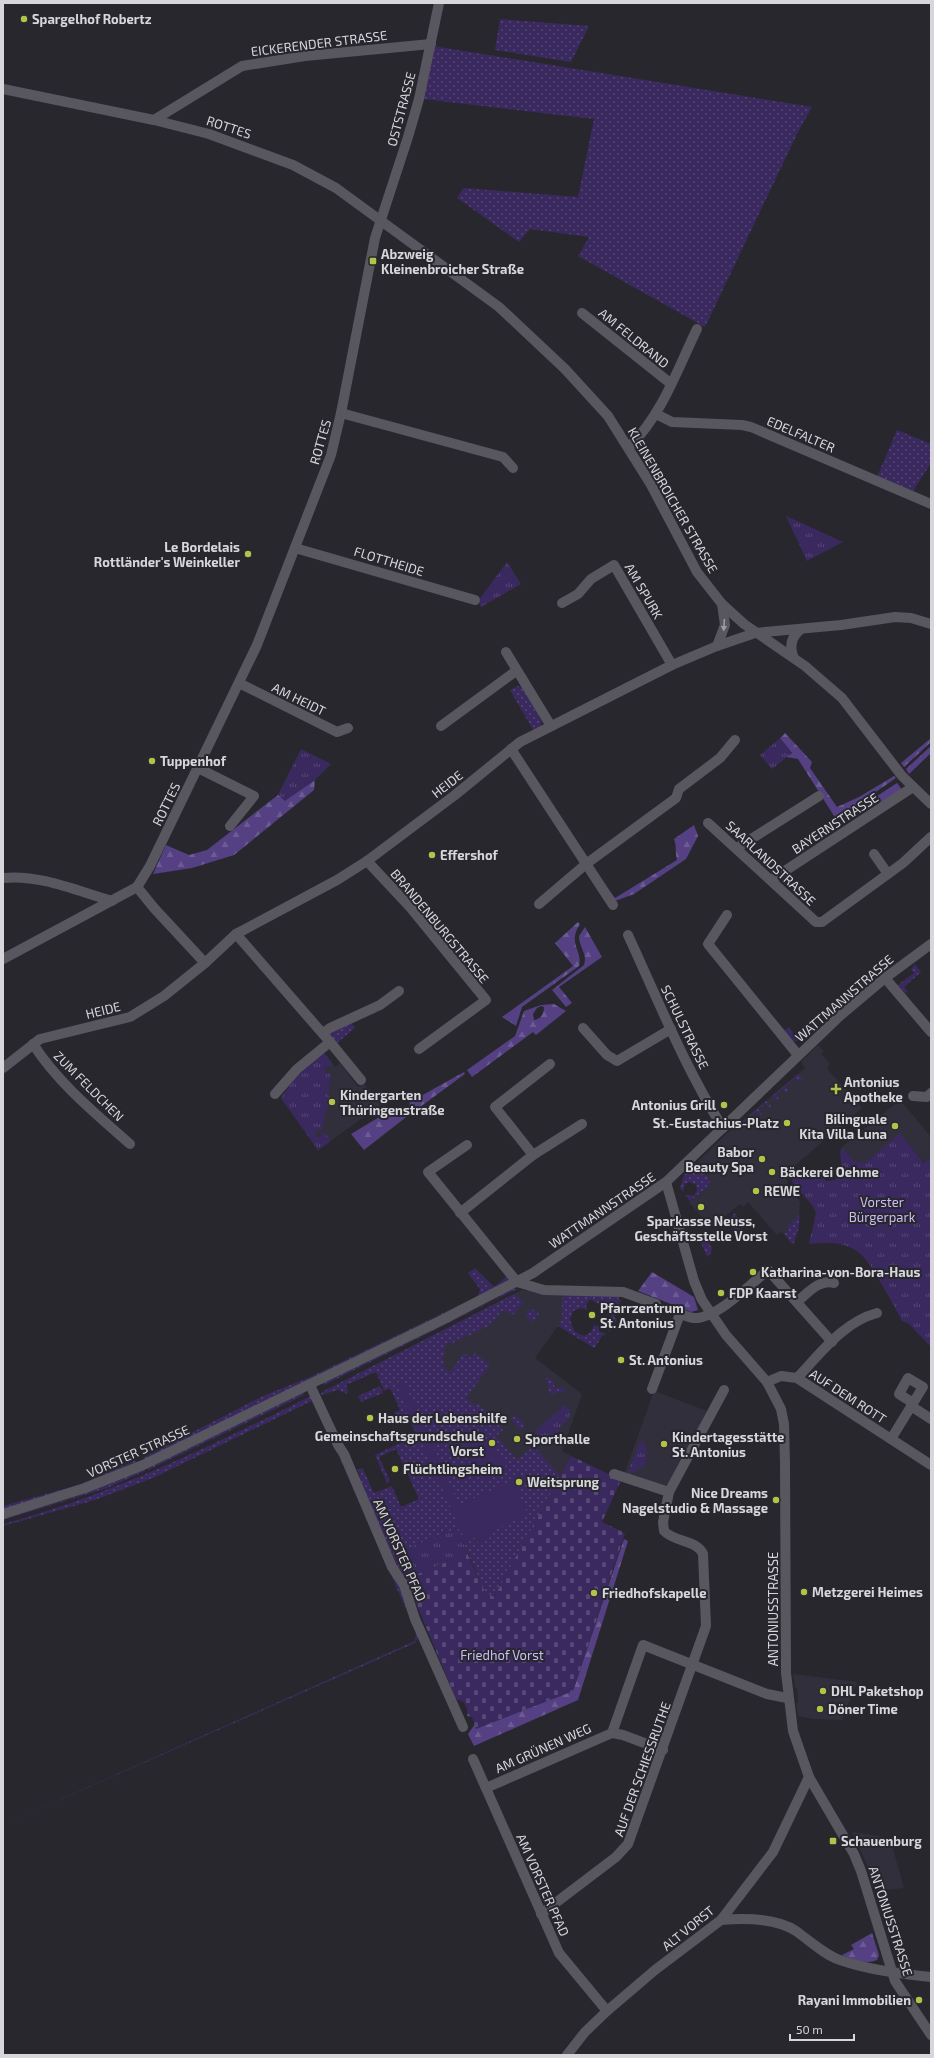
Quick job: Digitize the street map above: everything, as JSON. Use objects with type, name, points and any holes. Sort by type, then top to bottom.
[{"type":"street","name":"OSTSTRASSE","points":[[381,219],[408,137],[431,44],[439,3]]},
{"type":"street","name":"EICKERENDER STRASSE","points":[[154,120],[242,66],[312,55],[431,44]]},
{"type":"street","name":"ROTTES","points":[[3,90],[154,120],[226,139],[292,165],[326,182],[381,219],[370,260],[341,413],[329,461],[257,646],[150,866],[137,887],[3,959]]},
{"type":"street","name":"KLEINENBROICHER STRASSE","points":[[381,219],[499,307],[520,326],[608,416],[629,447],[697,572],[722,604],[756,633],[825,681],[842,698],[900,772],[931,804]]},
{"type":"street","name":"AM FELDRAND","points":[[582,313],[670,384]]},
{"type":"street","name":"AM FELDRAND","points":[[629,447],[645,430],[656,414],[697,329]]},
{"type":"street","points":[[341,413],[503,457],[513,468]]},
{"type":"street","name":"EDELFALTER","points":[[656,414],[672,422],[742,425],[751,427],[931,504]]},
{"type":"street","name":"FLOTTHEIDE","points":[[295,548],[475,600]]},
{"type":"street","name":"AM SPURK","points":[[562,603],[578,594],[591,579],[614,565],[672,665]]},
{"type":"street","points":[[717,646],[725,625],[722,604]]},
{"type":"street","name":"HEIDE","points":[[3,1068],[40,1039],[130,1017],[164,996],[205,963],[236,934],[337,880],[367,861],[520,742],[672,665],[717,646],[756,633],[895,617],[911,618],[931,624]]},
{"type":"street","points":[[794,658],[791,644],[794,636],[801,629]]},
{"type":"street","points":[[506,652],[516,671],[551,726]]},
{"type":"street","points":[[441,726],[516,671]]},
{"type":"street","name":"AM HEIDT","points":[[239,683],[336,732],[348,728]]},
{"type":"street","points":[[539,904],[586,864],[676,798],[679,789],[720,758],[735,740]]},
{"type":"street","points":[[511,749],[613,905]]},
{"type":"street","points":[[198,768],[254,796],[230,826]]},
{"type":"street","name":"BAYERNSTRASSE","points":[[771,880],[913,787]]},
{"type":"street","points":[[737,848],[819,796]]},
{"type":"street","name":"SAARLANDSTRASSE","points":[[708,823],[816,922],[822,922],[888,874]]},
{"type":"street","points":[[874,854],[888,874],[912,856],[931,837]]},
{"type":"street","name":"BRANDENBURGSTRASSE","points":[[367,861],[410,907],[486,1000],[419,1049]]},
{"type":"street","points":[[3,878],[24,877],[45,881],[112,901]]},
{"type":"street","points":[[137,887],[154,908],[205,963]]},
{"type":"street","points":[[727,915],[708,944],[798,1055]]},
{"type":"street","points":[[236,934],[323,1033],[361,1080]]},
{"type":"street","name":"SCHULSTRASSE","points":[[628,935],[671,1029],[711,1108],[723,1128]]},
{"type":"street","name":"WATTMANNSTRASSE","points":[[278,1400],[517,1282],[533,1273],[666,1182],[841,1015],[885,978],[931,944]]},
{"type":"street","points":[[885,978],[931,1032]]},
{"type":"street","points":[[323,1033],[330,1028],[380,1005],[399,991]]},
{"type":"street","points":[[583,1028],[606,1055],[617,1061],[671,1029]]},
{"type":"street","points":[[275,1094],[297,1069],[330,1042]]},
{"type":"street","name":"ZUM FELDCHEN","points":[[33,1044],[40,1056],[70,1089],[130,1144]]},
{"type":"street","points":[[533,1155],[495,1107],[550,1064]]},
{"type":"street","points":[[913,1096],[927,1097],[931,1093]]},
{"type":"street","points":[[460,1213],[533,1155],[582,1124]]},
{"type":"street","points":[[467,1145],[428,1172],[517,1282],[544,1290],[623,1292],[656,1304]]},
{"type":"street","name":"ANTONIUSSTRASSE","points":[[666,1182],[697,1290],[710,1313],[767,1382],[781,1409],[784,1432],[788,1698],[793,1731],[809,1777],[854,1854],[861,1871],[892,1971],[901,1992],[931,2035]]},
{"type":"street","points":[[652,1389],[680,1314],[696,1318],[710,1313],[726,1305],[768,1270],[832,1342]]},
{"type":"street","points":[[797,1302],[818,1284],[827,1282],[834,1283]]},
{"type":"street","points":[[797,1378],[832,1342],[858,1320],[877,1314]]},
{"type":"street","name":"AUF DEM ROTT","points":[[767,1382],[780,1376],[797,1378],[931,1465]]},
{"type":"street","name":"AM VORSTER PFAD","points":[[310,1385],[338,1445],[344,1454],[392,1567],[404,1585],[415,1619],[463,1727]]},
{"type":"street","points":[[614,1474],[669,1492],[724,1390]]},
{"type":"street","name":"VORSTER STRASSE","points":[[3,1514],[85,1488],[143,1465],[278,1400]]},
{"type":"street","name":"AUF DEM ROTT","points":[[891,1439],[912,1404],[931,1419]]},
{"type":"street","name":"AUF DER SCHIESSRUTHE","points":[[541,1914],[626,1848],[634,1832],[694,1665],[706,1626],[702,1554],[697,1546],[672,1537],[664,1531],[663,1522],[669,1492]]},
{"type":"street","name":"AM GRÜNEN WEG","points":[[612,1733],[643,1646],[694,1665]]},
{"type":"street","points":[[694,1665],[767,1694],[788,1698]]},
{"type":"street","name":"AM GRÜNEN WEG","points":[[486,1788],[612,1733],[623,1735],[663,1750]]},
{"type":"street","name":"AM VORSTER PFAD","points":[[473,1759],[559,1953],[607,2011]]},
{"type":"street","name":"ALT VORST","points":[[567,2055],[585,2032],[607,2011],[655,1970],[722,1920],[773,1852],[809,1777]]},
{"type":"street","points":[[722,1920],[735,1919],[776,1923],[792,1929],[840,1960],[892,1971],[931,1977]]},
{"type":"shaded area","points":[[818,1045],[824,1051],[821,1054],[830,1064],[827,1067],[829,1071],[862,1108],[842,1125],[845,1130],[844,1133],[838,1128],[783,1176],[788,1182],[786,1184],[800,1202],[799,1216],[788,1230],[783,1234],[781,1232],[777,1235],[748,1202],[743,1207],[740,1204],[711,1228],[689,1202],[709,1186],[710,1180],[696,1164],[724,1136],[805,1068],[801,1062]]},
{"type":"shaded area","name":"Kindergarten Thüringenstraße","points":[[324,1053],[335,1067],[340,1063],[358,1087],[363,1083],[382,1104],[318,1150],[281,1098]]},
{"type":"shaded area","name":"Bilinguale Kita Villa Luna","points":[[900,1100],[931,1137],[931,1158],[925,1163],[900,1134],[865,1163],[854,1161],[842,1147]]},
{"type":"shaded area","name":"Gemeinschaftsgrundschule Vorst","points":[[522,1290],[566,1294],[562,1298],[562,1320],[535,1358],[582,1394],[562,1451],[571,1456],[494,1597],[467,1553],[384,1362]]},
{"type":"shaded area","name":"Kindertagesstätte St. Antonius","points":[[654,1391],[707,1411],[668,1485],[663,1486],[624,1475]]},
{"type":"shaded area","points":[[793,1674],[857,1682],[842,1720],[814,1719],[798,1716],[796,1704],[798,1702],[797,1688],[795,1687]]},
{"type":"shaded area","points":[[852,1832],[890,1838],[904,1888],[879,1891]]},
{"type":"green space","points":[[500,19],[589,26],[571,62],[495,50]]},
{"type":"green space","points":[[433,46],[812,107],[798,132],[705,327],[578,256],[589,237],[530,229],[519,242],[457,198],[464,188],[578,197],[594,119],[423,99]]},
{"type":"green space","points":[[897,430],[931,444],[931,463],[913,491],[877,477]]},
{"type":"green space","points":[[786,516],[843,542],[807,561]]},
{"type":"green space","points":[[507,562],[521,584],[481,607],[478,601]]},
{"type":"green space","points":[[518,686],[523,688],[542,722],[540,727],[533,730],[510,690]]},
{"type":"green space","points":[[785,733],[812,762],[810,768],[837,807],[859,797],[894,776],[896,778],[836,819],[798,759],[787,757],[792,753],[780,738]]},
{"type":"green space","points":[[780,738],[792,753],[772,769],[760,755]]},
{"type":"green space","points":[[931,738],[931,742],[904,767],[901,763]]},
{"type":"green space","points":[[931,746],[931,753],[909,774],[906,769]]},
{"type":"green space","points":[[301,749],[331,764],[315,780],[285,801],[278,795]]},
{"type":"green space","points":[[315,780],[314,790],[234,855],[192,868],[153,874],[166,845],[189,855],[207,850],[278,795],[285,800]]},
{"type":"green space","points":[[897,783],[903,791],[881,805],[877,798],[840,823],[839,821]]},
{"type":"green space","points":[[694,825],[698,836],[686,859],[634,894],[615,901],[590,866],[615,898],[677,860],[674,839]]},
{"type":"green space","points":[[578,922],[580,924],[576,931],[575,942],[580,960],[579,966],[522,1007],[516,1026],[502,1017],[573,966],[555,943]]},
{"type":"green space","points":[[585,927],[602,957],[559,987],[572,1003],[566,1007],[552,990],[584,965],[585,958],[579,936]]},
{"type":"green space","points":[[915,964],[921,972],[904,987],[908,992],[905,993],[898,985],[914,973],[911,969]]},
{"type":"green space","points":[[554,1004],[566,1011],[536,1035],[533,1032],[472,1077],[467,1070],[515,1036],[524,1011],[541,1005]],"holes":[[[541,1006],[544,1007],[542,1016],[539,1019],[534,1020],[533,1014],[537,1008]]]},
{"type":"green space","points":[[810,1021],[813,1030],[800,1041],[791,1041],[783,1031],[789,1027],[794,1034],[804,1026],[806,1027]]},
{"type":"green space","points":[[350,1022],[355,1028],[337,1043],[330,1034]]},
{"type":"green space","points":[[324,1053],[333,1064],[325,1067],[325,1073],[331,1074],[328,1095],[334,1104],[326,1108],[322,1130],[316,1129],[315,1135],[319,1138],[323,1132],[329,1138],[330,1142],[318,1150],[281,1098],[299,1072]]},
{"type":"green space","points":[[464,1072],[465,1074],[364,1150],[351,1134],[391,1110],[399,1115],[409,1106],[410,1102]]},
{"type":"green space","points":[[798,1074],[803,1080],[799,1081],[795,1078],[785,1087],[789,1091],[787,1093],[782,1089],[776,1095],[779,1099],[777,1101],[772,1096]]},
{"type":"green space","points":[[766,1101],[771,1106],[769,1108],[765,1103],[758,1109],[762,1114],[760,1116],[756,1111],[745,1121],[748,1126],[746,1128],[741,1122]]},
{"type":"green space","name":"Vorster Bürgerpark","points":[[900,1133],[924,1163],[931,1158],[931,1347],[909,1324],[902,1321],[874,1271],[861,1254],[845,1245],[835,1243],[809,1244],[816,1213],[813,1206],[792,1182],[794,1175],[804,1170],[815,1172],[826,1181],[835,1180],[842,1170],[840,1152],[842,1147],[854,1161],[865,1163]]},
{"type":"green space","points":[[696,1164],[710,1180],[709,1186],[690,1201],[685,1195],[694,1195],[697,1190],[696,1185],[690,1182],[685,1184],[683,1192],[680,1188],[684,1175]]},
{"type":"green space","points":[[735,1213],[743,1225],[737,1232],[732,1228],[735,1225],[730,1218]]},
{"type":"green space","points":[[800,1214],[798,1231],[793,1245],[784,1234],[788,1230],[787,1227]]},
{"type":"green space","points":[[711,1233],[715,1239],[709,1244],[712,1248],[711,1253],[707,1257],[701,1243]]},
{"type":"green space","points":[[475,1268],[494,1287],[507,1276],[510,1281],[146,1459],[143,1458],[263,1396],[310,1377],[478,1296],[480,1289],[468,1273]]},
{"type":"green space","points":[[652,1272],[694,1297],[698,1310],[691,1312],[638,1291]]},
{"type":"green space","points":[[512,1288],[517,1289],[324,1385],[323,1383],[500,1297],[501,1294]]},
{"type":"green space","points":[[514,1294],[524,1302],[513,1315],[503,1310],[487,1328],[484,1326],[478,1333],[475,1330],[469,1337],[466,1334],[461,1341],[457,1338],[452,1345],[448,1342],[443,1350],[446,1353],[441,1360],[446,1363],[443,1367],[450,1372],[464,1353],[471,1358],[475,1353],[490,1365],[466,1398],[476,1406],[478,1403],[503,1430],[496,1436],[517,1460],[534,1446],[560,1476],[494,1597],[485,1592],[457,1528],[394,1554],[406,1579],[404,1580],[364,1493],[358,1470],[361,1468],[363,1469],[374,1493],[392,1486],[401,1507],[419,1499],[396,1449],[379,1457],[390,1481],[387,1483],[375,1455],[417,1435],[409,1418],[399,1423],[394,1412],[400,1410],[390,1388],[384,1391],[376,1372],[346,1385],[348,1391],[347,1394],[338,1390],[321,1395],[322,1392]],"holes":[[[403,1381],[459,1505],[513,1481],[489,1532],[491,1537],[478,1543],[476,1537],[466,1541],[396,1383]]]},
{"type":"green space","points":[[566,1294],[611,1295],[618,1297],[621,1301],[614,1317],[617,1320],[608,1333],[613,1321],[610,1318],[614,1307],[605,1302],[602,1306],[590,1299],[586,1305],[587,1310],[581,1308],[573,1311],[570,1320],[575,1332],[584,1336],[591,1332],[594,1325],[599,1327],[599,1331],[606,1334],[602,1336],[594,1348],[558,1326],[562,1320],[562,1298]]},
{"type":"green space","points":[[531,1308],[539,1314],[532,1322],[525,1316]]},
{"type":"green space","points":[[547,1377],[555,1383],[554,1387],[557,1389],[561,1387],[566,1391],[550,1394],[546,1379]]},
{"type":"green space","points":[[403,1380],[459,1505],[522,1477],[525,1482],[516,1487],[528,1515],[489,1532],[491,1537],[478,1543],[476,1537],[466,1542],[396,1384]]},
{"type":"green space","points":[[380,1386],[383,1393],[361,1402],[358,1396]]},
{"type":"green space","points":[[303,1393],[304,1395],[148,1470],[147,1468]]},
{"type":"green space","points":[[311,1396],[315,1399],[398,1580],[419,1636],[415,1643],[3,1825],[415,1641],[416,1632],[342,1463],[312,1401],[155,1477],[95,1500],[3,1526],[3,1524],[83,1499],[160,1468]]},
{"type":"green space","points":[[565,1405],[571,1412],[567,1422],[563,1424],[551,1443],[546,1444],[535,1431]]},
{"type":"green space","points":[[516,1415],[525,1425],[521,1431],[511,1419]]},
{"type":"green space","points":[[473,1427],[507,1465],[488,1482],[454,1444]]},
{"type":"green space","points":[[640,1441],[644,1442],[647,1454],[645,1466],[627,1475]]},
{"type":"green space","name":"Friedhof Vorst","points":[[571,1456],[621,1480],[602,1522],[625,1533],[573,1691],[476,1729],[472,1717],[467,1716],[467,1709],[464,1702],[456,1699],[406,1579],[467,1553],[485,1592],[494,1597]]},
{"type":"green space","points":[[136,1460],[136,1462],[81,1485],[3,1510],[3,1506],[81,1484]]},
{"type":"green space","points":[[144,1469],[145,1471],[107,1488],[3,1520],[3,1518],[72,1498]]},
{"type":"green space","points":[[457,1528],[467,1553],[406,1579],[394,1554]]},
{"type":"green space","points":[[624,1539],[628,1541],[578,1700],[474,1746],[468,1734],[475,1724],[477,1728],[573,1691]]},
{"type":"green space","points":[[872,1933],[879,1955],[877,1960],[864,1962],[842,1955],[854,1949],[851,1945]]},
{"type":"place","name":"Spargelhof Robertz","points":[[24,19]]},
{"type":"place","name":"Abzweig Kleinenbroicher Straße","points":[[373,261]]},
{"type":"place","name":"Le Bordelais Rottländer's Weinkeller","points":[[248,554]]},
{"type":"place","name":"Tuppenhof","points":[[152,761]]},
{"type":"place","name":"Effershof","points":[[432,855]]},
{"type":"place","name":"Antonius Apotheke","points":[[836,1089]]},
{"type":"place","name":"Kindergarten Thüringenstraße","points":[[332,1102]]},
{"type":"place","name":"Antonius Grill","points":[[724,1105]]},
{"type":"place","name":"St.-Eustachius-Platz","points":[[787,1123]]},
{"type":"place","name":"Bilinguale Kita Villa Luna","points":[[895,1126]]},
{"type":"place","name":"Babor Beauty Spa","points":[[762,1159]]},
{"type":"place","name":"Bäckerei Oehme","points":[[772,1172]]},
{"type":"place","name":"REWE","points":[[756,1191]]},
{"type":"place","name":"Sparkasse Neuss, Geschäftsstelle Vorst","points":[[701,1207]]},
{"type":"place","name":"Katharina-von-Bora-Haus","points":[[753,1272]]},
{"type":"place","name":"FDP Kaarst","points":[[721,1293]]},
{"type":"place","name":"Pfarrzentrum St. Antonius","points":[[592,1315]]},
{"type":"place","name":"St. Antonius","points":[[621,1360]]},
{"type":"place","name":"Haus der Lebenshilfe","points":[[370,1418]]},
{"type":"place","name":"Sporthalle","points":[[517,1439]]},
{"type":"place","name":"Gemeinschaftsgrundschule Vorst","points":[[492,1443]]},
{"type":"place","name":"Kindertagesstätte St. Antonius","points":[[664,1444]]},
{"type":"place","name":"Flüchtlingsheim","points":[[395,1469]]},
{"type":"place","name":"Weitsprung","points":[[519,1482]]},
{"type":"place","name":"Nice Dreams Nagelstudio & Massage","points":[[776,1500]]},
{"type":"place","name":"Metzgerei Heimes","points":[[804,1592]]},
{"type":"place","name":"Friedhofskapelle","points":[[594,1593]]},
{"type":"place","name":"DHL Paketshop","points":[[823,1691]]},
{"type":"place","name":"Döner Time","points":[[820,1709]]},
{"type":"place","name":"Schauenburg","points":[[833,1841]]},
{"type":"place","name":"Rayani Immobilien","points":[[919,2000]]}]
